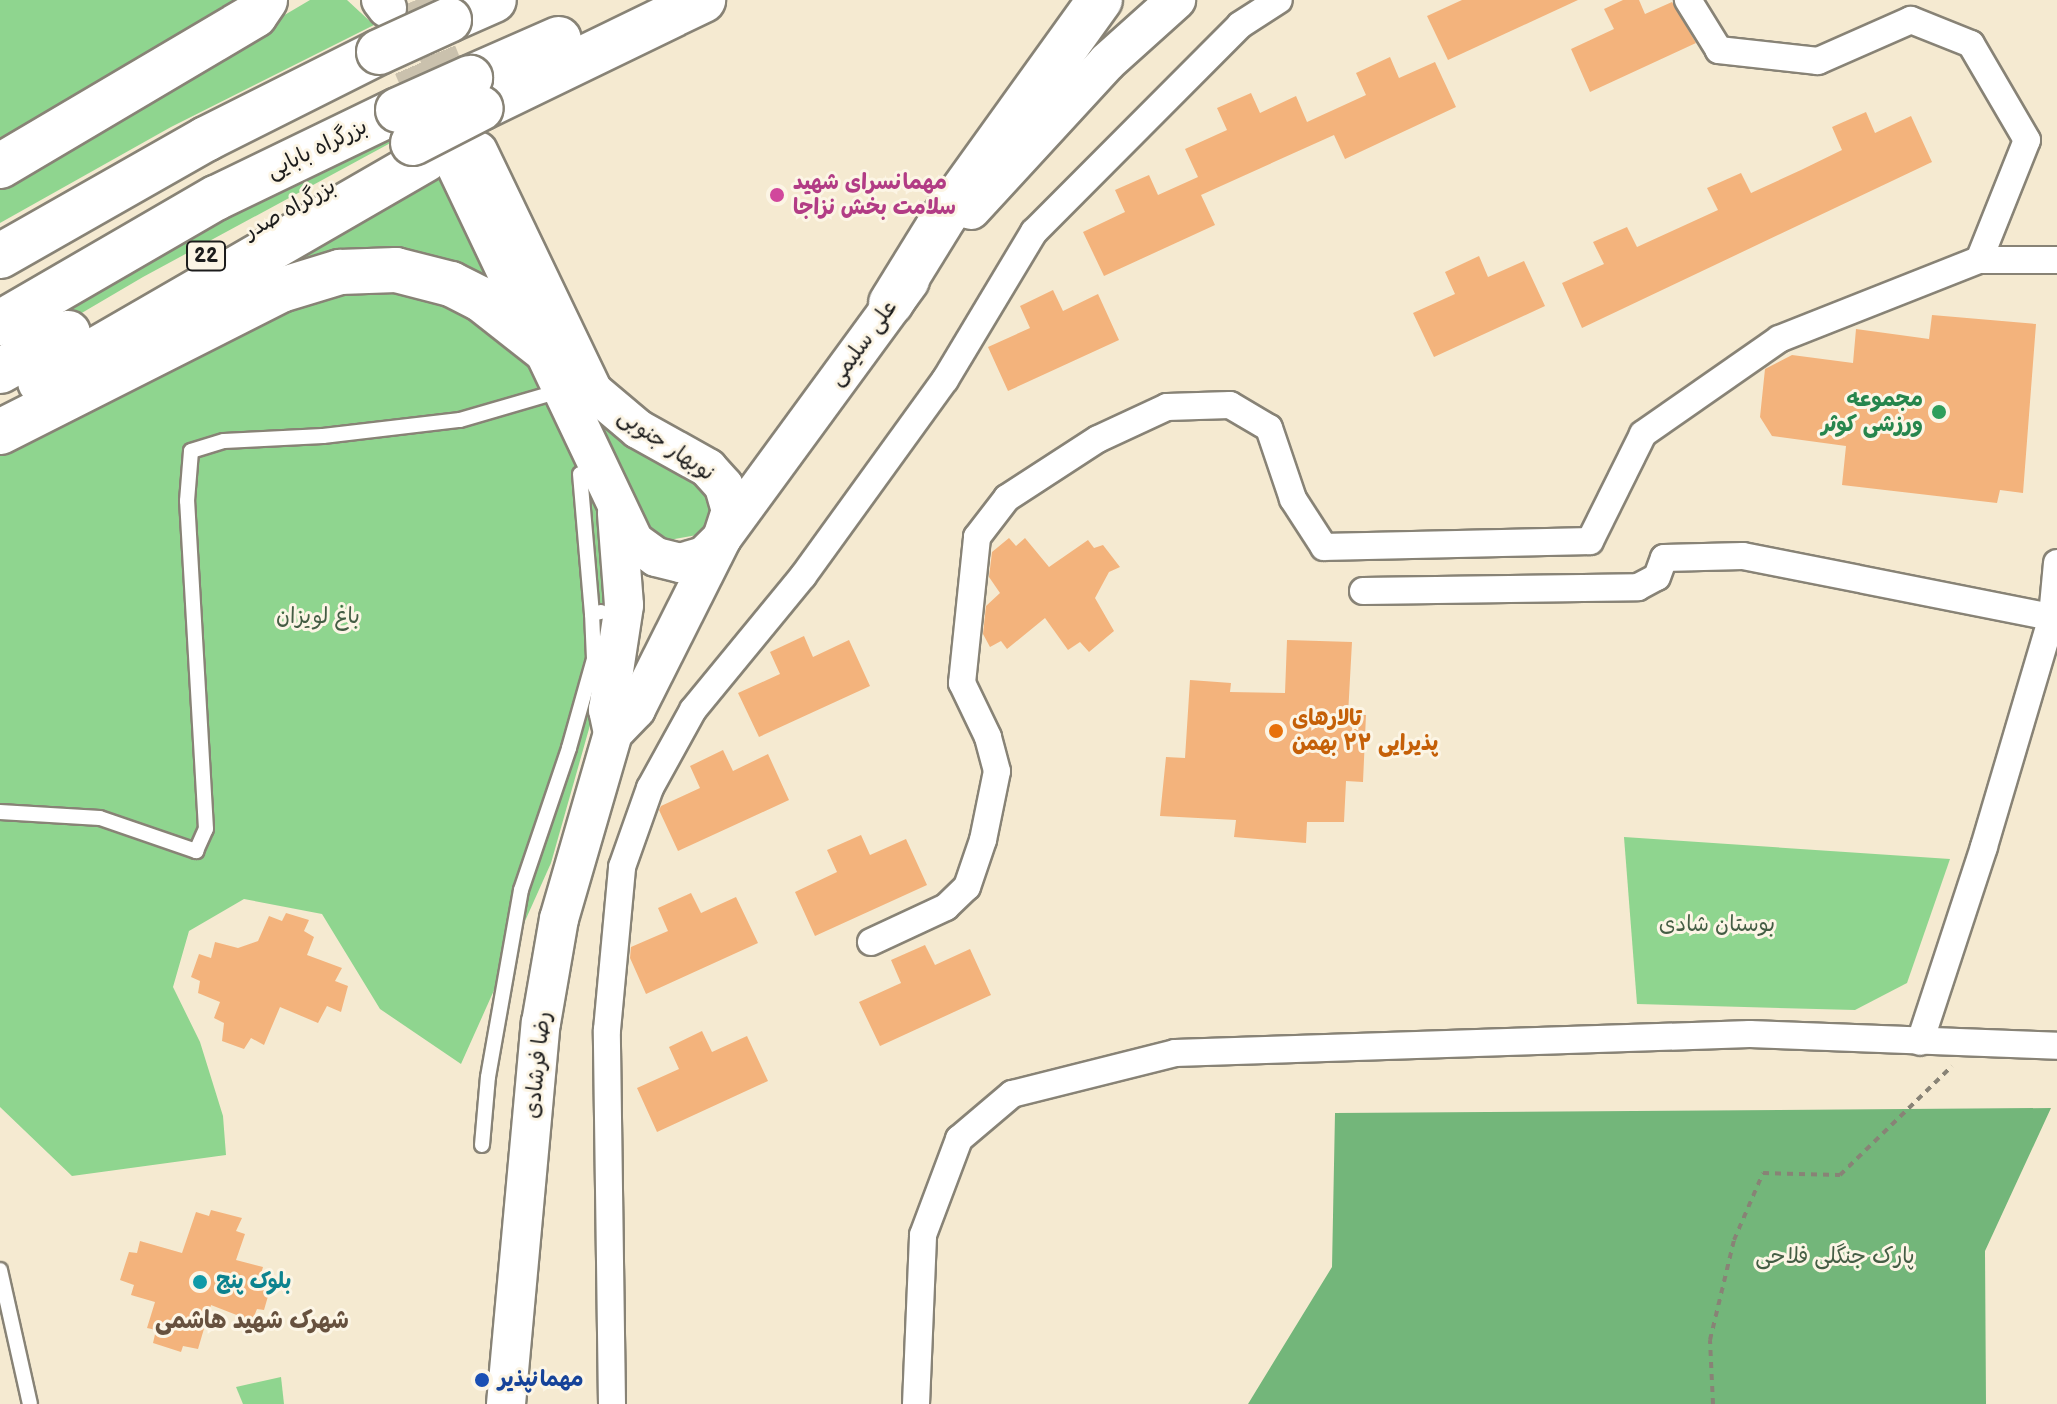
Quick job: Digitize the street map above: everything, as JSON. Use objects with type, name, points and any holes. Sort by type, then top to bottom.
[{"type":"highway","points":[[12,161],[255,15],[265,0]]},
{"type":"highway","points":[[0,256],[206,139],[379,52],[494,0]]},
{"type":"highway","name":"بزرگراه بابایی","points":[[0,323],[216,198],[451,130],[638,18],[703,0]]},
{"type":"highway","points":[[891,303],[946,214],[1100,0]]},
{"type":"highway","points":[[0,405],[451,130]]},
{"type":"highway","name":"بزرگراه صدر","points":[[0,371],[451,130]]},
{"type":"highway","points":[[0,432],[281,290],[340,272],[396,270],[451,284],[481,299],[542,347]]},
{"type":"main road","name":"علی سلیمی","points":[[613,733],[636,709],[722,538],[891,303],[1015,158],[1107,62],[1176,0]]},
{"type":"main road","name":"نوبهار جنوبی","points":[[451,130],[593,391],[616,413],[708,468],[724,486],[731,511],[722,538],[704,556],[680,563],[656,557],[634,541],[542,347],[451,130]]},
{"type":"main road","points":[[613,733],[608,710],[608,610],[617,510]]},
{"type":"main road","name":"رضا فرشادی","points":[[506,1404],[541,1023],[559,919],[613,733]]},
{"type":"street","points":[[612,1404],[607,1030],[622,867],[650,788],[693,710],[803,576],[945,380],[1034,232],[1240,25],[1279,0]]},
{"type":"street","points":[[1688,0],[1719,50],[1818,61],[1911,20],[1971,44],[2027,140],[1979,260]]},
{"type":"street","points":[[871,942],[946,907],[967,887],[983,840],[997,771],[988,737],[962,683],[977,537],[1007,498],[1098,439],[1167,407],[1230,405],[1269,428],[1293,499],[1324,547],[1590,541],[1643,434],[1779,339],[1979,260],[2057,260]]},
{"type":"street","points":[[1363,591],[1638,587],[1657,577],[1664,558],[1743,556],[2054,606]]},
{"type":"street","points":[[1920,1042],[1984,847],[2054,606],[2057,563]]},
{"type":"street","points":[[916,1404],[923,1235],[959,1139],[1012,1094],[1175,1053],[1750,1034],[2057,1046]]},
{"type":"lane","points":[[0,812],[100,818],[196,851],[206,829],[187,501],[191,451],[224,441],[323,436],[460,420],[563,390]]},
{"type":"lane","points":[[482,1145],[488,1077],[521,890],[569,748],[608,610],[580,474]]},
{"type":"lane","points":[[0,1270],[30,1404]]},
{"type":"path","points":[[1713,1404],[1710,1340],[1734,1240],[1763,1173],[1840,1175],[1975,1044]]},
{"type":"green space","points":[[0,0],[245,0],[0,151]]},
{"type":"green space","points":[[310,0],[347,0],[374,25],[171,127],[0,223],[0,183]]},
{"type":"green space","points":[[392,131],[396,140],[143,277],[0,361],[0,341],[221,219]]},
{"type":"green space","points":[[437,161],[505,305],[445,272],[142,333]]},
{"type":"green space","name":"باغ لویزان","points":[[376,289],[470,301],[526,353],[600,511],[611,620],[600,690],[551,863],[461,1064],[380,1009],[322,914],[244,899],[189,931],[173,987],[200,1042],[223,1116],[226,1155],[72,1176],[0,1107],[0,451],[325,293]]},
{"type":"green space","points":[[582,396],[712,493],[711,521],[697,535],[669,540],[653,531],[639,514]]},
{"type":"green space","name":"بوستان شادی","points":[[1624,837],[1950,859],[1907,983],[1855,1010],[1637,1004]]},
{"type":"green space","name":"پارک جنگلی فلاحی","points":[[2051,1108],[1985,1251],[1986,1404],[1248,1404],[1332,1267],[1335,1113]]},
{"type":"green space","points":[[281,1377],[284,1404],[243,1404],[236,1387]]},
{"type":"building","points":[[1462,0],[1578,0],[1448,60],[1427,16]]},
{"type":"building","points":[[1623,0],[1639,0],[1645,14],[1672,2],[1696,43],[1590,92],[1571,49],[1614,29],[1604,9]]},
{"type":"building","points":[[1390,57],[1399,78],[1435,62],[1456,107],[1345,159],[1334,135],[1201,195],[1215,225],[1104,276],[1083,232],[1125,212],[1115,190],[1149,175],[1158,195],[1198,177],[1185,149],[1227,130],[1217,108],[1251,93],[1260,113],[1296,96],[1307,122],[1366,95],[1356,73]]},
{"type":"building","points":[[1866,112],[1875,133],[1911,116],[1932,162],[1582,328],[1562,283],[1604,264],[1593,242],[1627,227],[1637,247],[1718,210],[1707,188],[1741,173],[1751,193],[1801,170],[1842,150],[1832,127]]},
{"type":"building","points":[[1479,256],[1488,277],[1524,261],[1545,306],[1434,357],[1413,313],[1455,294],[1445,272]]},
{"type":"building","points":[[1053,290],[1063,311],[1098,294],[1119,340],[1008,391],[988,347],[1030,328],[1020,306]]},
{"type":"building","name":"مجموعه ورزشی کوثر","points":[[1932,315],[2036,324],[2023,493],[2000,490],[1997,503],[1842,485],[1846,446],[1772,436],[1760,417],[1765,369],[1792,355],[1853,363],[1856,329],[1929,339]]},
{"type":"building","points":[[1009,538],[1016,546],[1025,538],[1049,567],[1088,540],[1094,548],[1103,545],[1120,567],[1109,572],[1095,598],[1114,631],[1089,652],[1080,642],[1068,650],[1045,618],[1007,649],[1001,641],[990,647],[983,634],[986,606],[1000,593],[989,577],[992,552]]},
{"type":"building","points":[[804,636],[813,657],[849,640],[870,686],[759,737],[738,693],[780,674],[770,652]]},
{"type":"building","name":"تالارهای پذیرایی ۲۲ بهمن","points":[[1287,640],[1352,642],[1348,715],[1366,715],[1363,782],[1346,781],[1344,822],[1307,822],[1306,843],[1234,837],[1236,820],[1160,816],[1166,757],[1185,758],[1190,680],[1231,683],[1230,692],[1285,693]]},
{"type":"building","points":[[723,750],[733,771],[768,754],[789,800],[678,851],[659,810],[661,806],[700,788],[690,766]]},
{"type":"building","points":[[861,835],[870,855],[906,839],[927,885],[815,936],[795,892],[837,872],[827,850]]},
{"type":"building","points":[[691,893],[701,913],[736,897],[758,943],[646,994],[630,958],[631,947],[668,931],[658,908]]},
{"type":"building","points":[[286,913],[309,920],[304,931],[314,937],[307,955],[342,968],[335,981],[348,986],[341,1012],[327,1006],[318,1023],[280,1007],[264,1045],[251,1038],[244,1049],[222,1041],[224,1023],[214,1018],[220,1002],[198,993],[200,981],[191,977],[199,954],[211,958],[215,942],[238,948],[258,941],[269,916],[282,921]]},
{"type":"building","points":[[925,945],[935,965],[970,949],[991,995],[880,1046],[859,1002],[901,983],[891,960]]},
{"type":"building","points":[[702,1031],[712,1052],[747,1036],[768,1081],[657,1132],[637,1088],[679,1069],[669,1047]]},
{"type":"building","name":"بلوک پنج","points":[[211,1210],[242,1218],[236,1231],[245,1234],[236,1260],[263,1267],[260,1277],[273,1279],[264,1310],[257,1309],[252,1321],[211,1305],[198,1349],[183,1346],[181,1352],[153,1343],[156,1330],[147,1328],[155,1302],[131,1295],[134,1285],[120,1280],[129,1252],[137,1253],[140,1241],[182,1253],[196,1212],[209,1216]]},
{"type":"tunnel","points":[[416,0],[463,115]]},
{"type":"tunnel","points":[[390,14],[437,123]]},
{"type":"place","name":"مهمانسرای شهید سلامت بخش نزاجا","points":[[777,195]]},
{"type":"place","name":"مجموعه ورزشی کوثر","points":[[1939,412]]},
{"type":"place","name":"تالارهای پذیرایی ۲۲ بهمن","points":[[1276,731]]},
{"type":"place","name":"بلوک پنج","points":[[200,1282]]},
{"type":"place","name":"مهمانپذیر","points":[[482,1380]]},
{"type":"district","name":"شهرک شهید هاشمی","points":[[252,1321]]}]
